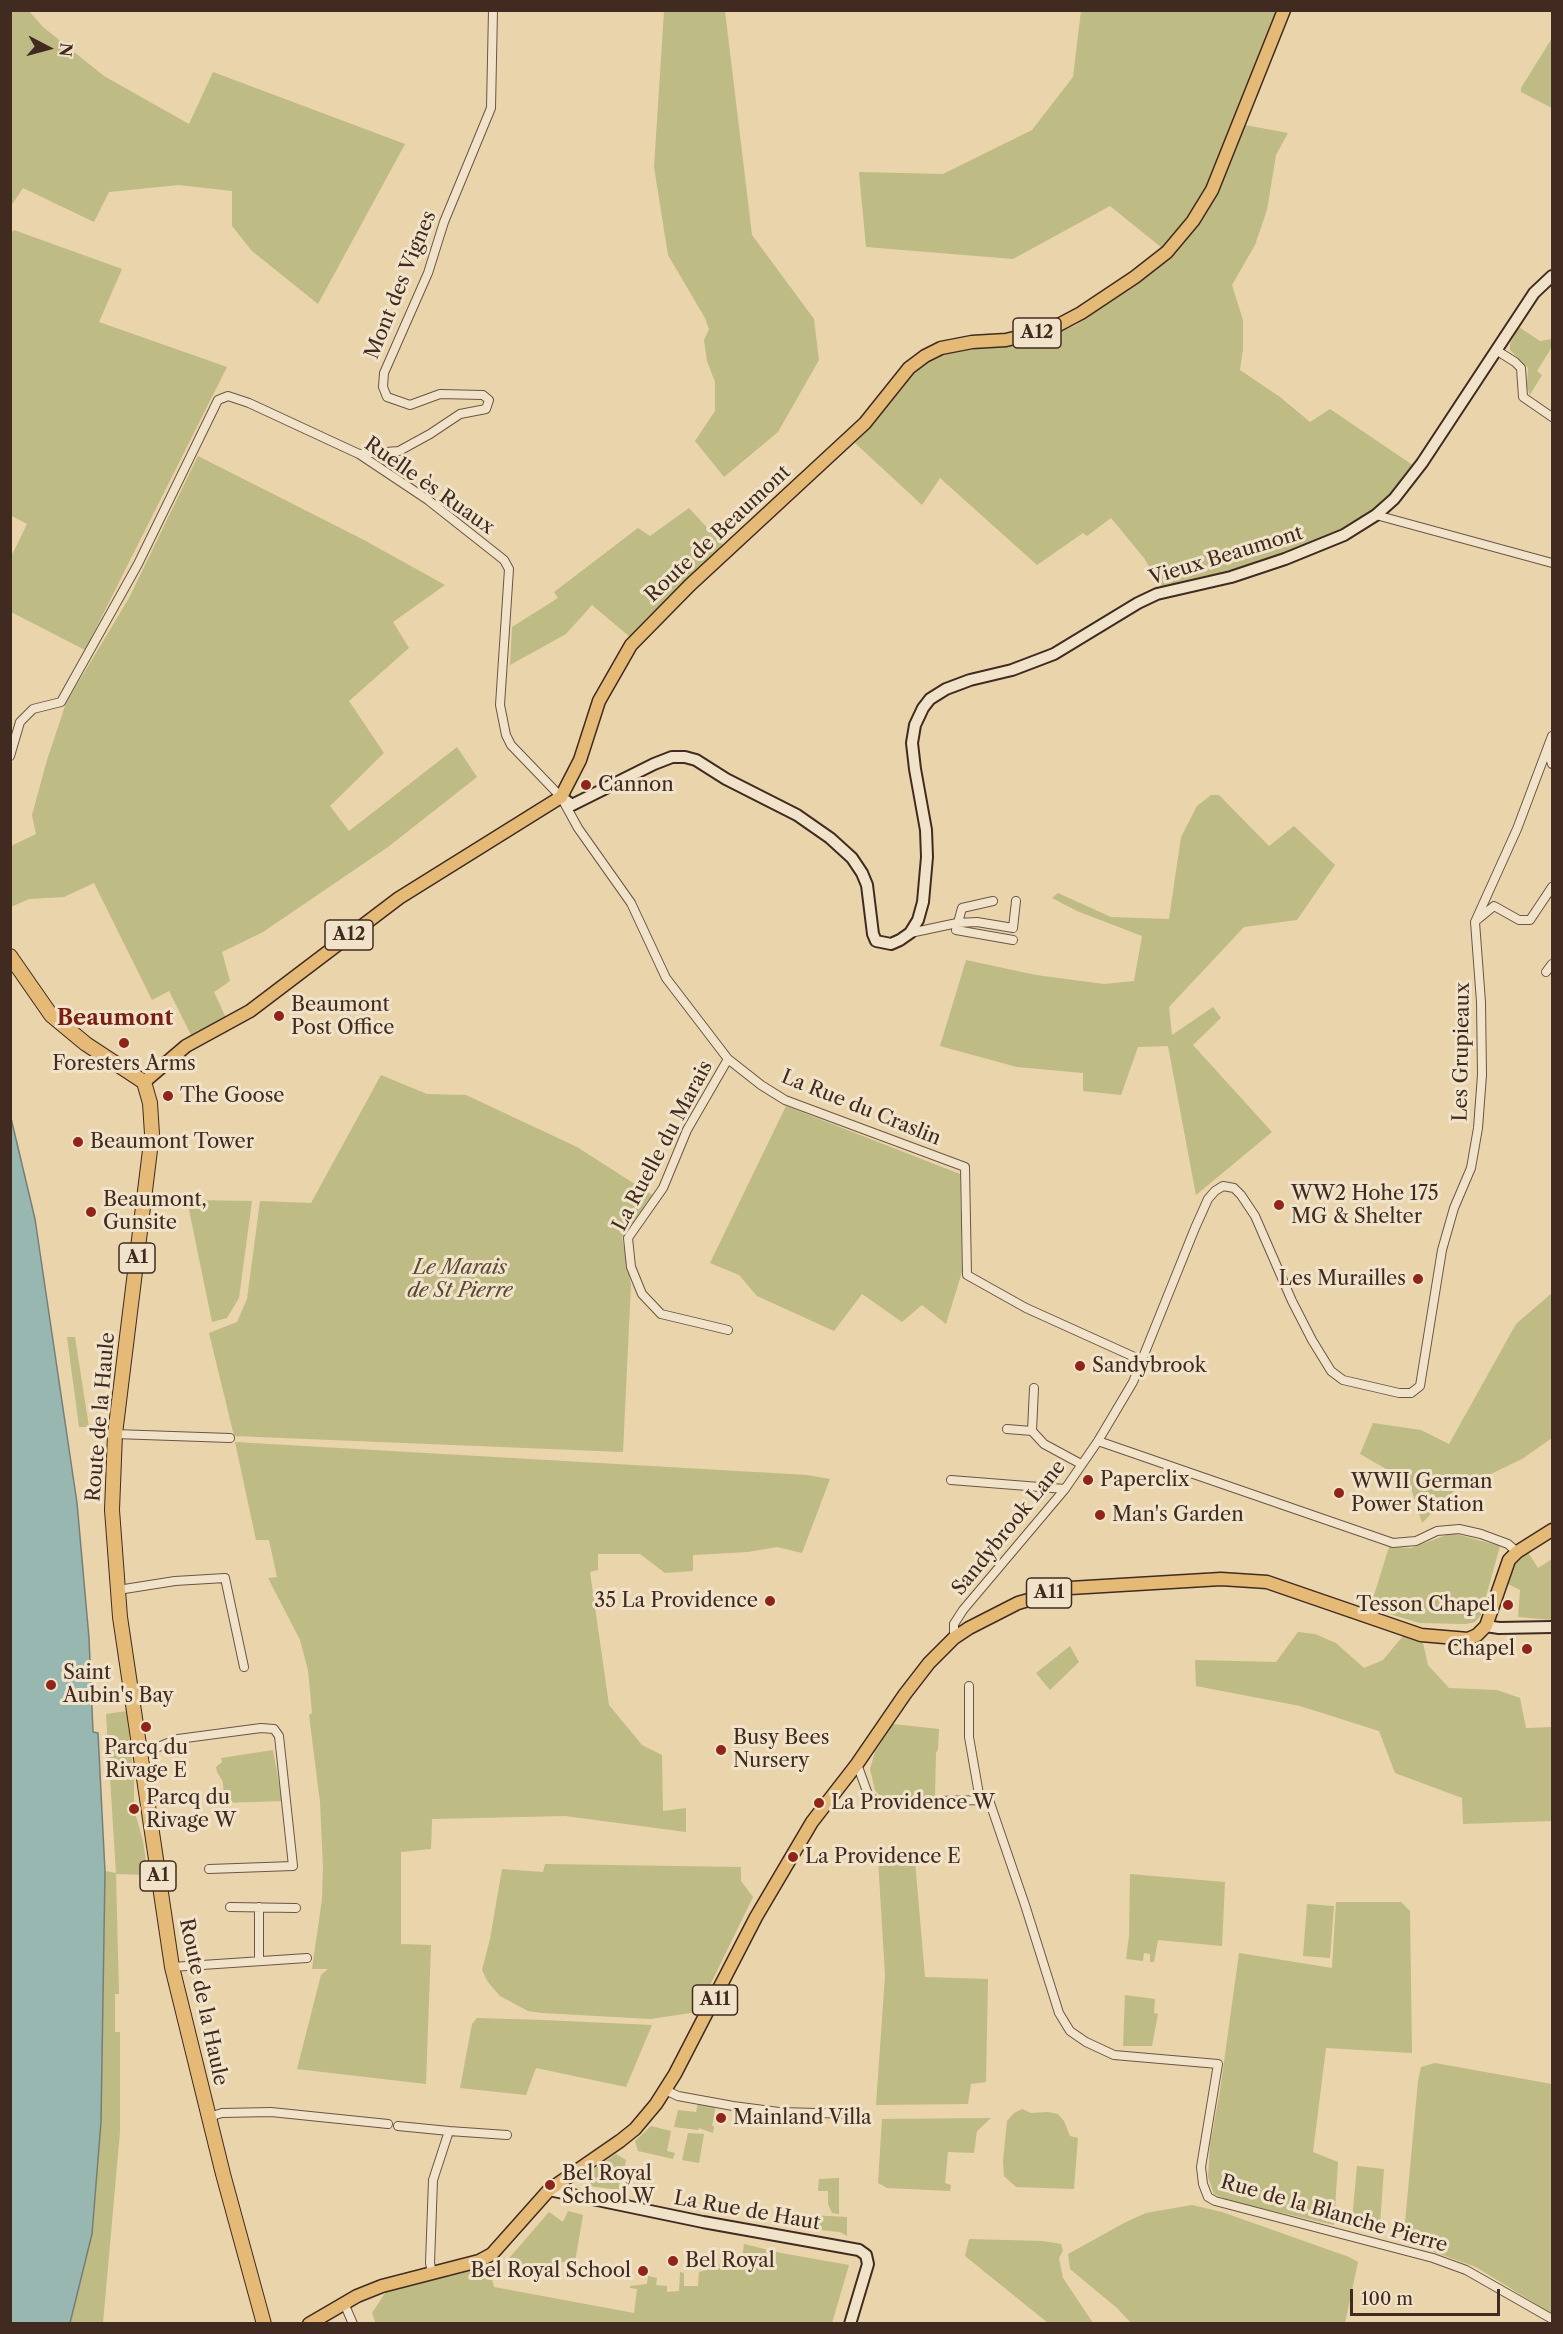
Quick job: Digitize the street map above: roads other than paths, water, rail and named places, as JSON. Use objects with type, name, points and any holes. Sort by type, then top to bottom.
[{"type":"highway","points":[[10,956],[51,1015],[86,1044],[144,1082]]},
{"type":"highway","name":"Route de la Haule","points":[[144,1082],[150,1103],[152,1134],[115,1434],[112,1510],[118,1590],[172,1967],[264,2323]]},
{"type":"highway","points":[[257,2324],[261,2308]]},
{"type":"main road","name":"Route de Beaumont","points":[[561,797],[580,760],[599,701],[631,645],[690,585],[865,423],[909,368],[941,348],[1024,336],[1051,329],[1081,313],[1167,252],[1204,205],[1212,190],[1284,10]]},
{"type":"main road","name":"A12","points":[[144,1082],[186,1046],[250,1011],[399,898],[561,797]]},
{"type":"main road","points":[[1486,1626],[1509,1560],[1517,1552],[1552,1530]]},
{"type":"main road","name":"A11","points":[[309,2324],[344,2302],[382,2286],[479,2261],[492,2254],[549,2190],[620,2141],[645,2117],[665,2090],[728,1975],[756,1917],[812,1822],[857,1764],[929,1663],[954,1638],[998,1611],[1070,1588],[1221,1579],[1267,1582],[1421,1635],[1468,1639],[1477,1635],[1486,1626]]},
{"type":"street","name":"Mont des Vignes","points":[[358,454],[399,451],[460,414],[486,409],[489,400],[483,395],[440,394],[410,405],[387,397],[383,387],[384,373],[428,273],[444,222],[491,108],[493,10]]},
{"type":"street","name":"Vieux Beaumont","points":[[910,933],[918,920],[923,902],[927,857],[926,830],[912,743],[915,725],[930,699],[946,689],[970,680],[1012,670],[1054,654],[1157,594],[1231,577],[1285,560],[1344,535],[1376,515],[1394,499],[1422,463],[1534,293],[1552,276]]},
{"type":"street","points":[[1496,350],[1521,368],[1523,398],[1552,417]]},
{"type":"street","name":"Ruelle ès Ruaux","points":[[10,756],[20,722],[33,709],[61,702],[138,564],[218,400],[228,396],[249,403],[358,454],[428,500],[504,560],[509,569],[501,716],[511,745],[561,797]]},
{"type":"street","points":[[1376,515],[1552,563]]},
{"type":"street","name":"Les Grupieaux","points":[[1098,1441],[1133,1382],[1208,1199],[1223,1186],[1234,1188],[1255,1216],[1292,1301],[1331,1371],[1343,1380],[1399,1393],[1411,1393],[1420,1386],[1442,1250],[1454,1208],[1471,1168],[1478,1128],[1482,1075],[1482,1013],[1475,922],[1517,829],[1552,736]]},
{"type":"street","points":[[1548,751],[1552,764]]},
{"type":"street","points":[[561,797],[572,805],[672,757],[696,760],[726,779],[797,815],[830,838],[852,858],[867,885],[876,942],[891,944],[910,933],[957,922],[978,922],[1013,928],[1016,901]]},
{"type":"street","name":"La Rue du Craslin","points":[[561,797],[578,828],[631,903],[666,978],[728,1059],[761,1085],[786,1100],[965,1167],[967,1275],[1026,1308],[1141,1360]]},
{"type":"street","points":[[1475,922],[1494,906],[1519,920],[1530,920],[1552,888]]},
{"type":"street","points":[[993,901],[962,908],[956,930],[1013,940]]},
{"type":"street","points":[[1546,972],[1552,964]]},
{"type":"street","name":"La Ruelle du Marais","points":[[728,1059],[687,1130],[663,1188],[627,1238],[631,1267],[642,1294],[661,1314],[728,1330]]},
{"type":"street","points":[[1032,1431],[1034,1388]]},
{"type":"street","points":[[1007,1429],[1032,1431],[1044,1444],[1081,1464]]},
{"type":"street","points":[[115,1434],[230,1438]]},
{"type":"street","points":[[1098,1441],[1392,1543],[1416,1540],[1437,1531],[1459,1529],[1508,1544],[1517,1552]]},
{"type":"street","name":"Sandybrook Lane","points":[[954,1638],[954,1624],[963,1610],[1065,1489],[1098,1441]]},
{"type":"street","points":[[951,1480],[1065,1489]]},
{"type":"street","points":[[118,1590],[175,1581],[225,1578],[244,1667]]},
{"type":"street","points":[[1486,1626],[1499,1628],[1552,1627]]},
{"type":"street","points":[[857,1764],[869,1797],[879,1802],[980,1800],[969,1737],[969,1686]]},
{"type":"street","points":[[141,1754],[178,1739],[266,1727],[274,1729],[279,1736],[293,1866],[209,1869]]},
{"type":"street","name":"Rue de la Blanche Pierre","points":[[980,1800],[989,1800],[992,1804],[1059,2013],[1070,2031],[1086,2042],[1114,2055],[1218,2064],[1201,2167],[1203,2184],[1208,2197],[1215,2201],[1433,2258],[1466,2270],[1552,2319]]},
{"type":"street","points":[[230,1907],[296,1908]]},
{"type":"street","points":[[259,1907],[259,1961]]},
{"type":"street","points":[[172,1967],[307,1958]]},
{"type":"street","points":[[665,2090],[678,2096],[779,2112],[855,2114]]},
{"type":"street","points":[[209,2117],[222,2113],[271,2112],[388,2124]]},
{"type":"street","points":[[398,2126],[507,2135]]},
{"type":"street","points":[[432,2273],[430,2263],[433,2180],[449,2131]]},
{"type":"street","name":"La Rue de Haut","points":[[549,2190],[703,2222],[859,2250],[866,2255],[868,2264],[850,2324]]},
{"type":"street","points":[[344,2302],[353,2324]]},
{"type":"water","name":"Saint Aubin's Bay","points":[[10,1114],[35,1219],[77,1503],[89,1638],[93,1732],[98,1733],[105,1872],[101,2122],[92,2234],[70,2323],[10,2323]]},
{"type":"place","name":"Cannon","points":[[586,785]]},
{"type":"place","name":"Beaumont Post Office","points":[[279,1016]]},
{"type":"place","name":"Foresters Arms","points":[[124,1043]]},
{"type":"place","name":"The Goose","points":[[168,1096]]},
{"type":"place","name":"Beaumont Tower","points":[[78,1142]]},
{"type":"place","name":"WW2 Hohe 175 MG & Shelter","points":[[1279,1205]]},
{"type":"place","name":"Beaumont, Gunsite","points":[[91,1212]]},
{"type":"place","name":"Les Murailles","points":[[1418,1279]]},
{"type":"place","name":"Sandybrook","points":[[1080,1366]]},
{"type":"place","name":"Paperclix","points":[[1088,1480]]},
{"type":"place","name":"WWII German Power Station","points":[[1339,1493]]},
{"type":"place","name":"Man's Garden","points":[[1100,1515]]},
{"type":"place","name":"35 La Providence","points":[[770,1601]]},
{"type":"place","name":"Tesson Chapel","points":[[1508,1605]]},
{"type":"place","name":"Chapel","points":[[1527,1649]]},
{"type":"place","name":"Saint Aubin's Bay","points":[[51,1685]]},
{"type":"place","name":"Parcq du Rivage E","points":[[146,1727]]},
{"type":"place","name":"Busy Bees Nursery","points":[[721,1750]]},
{"type":"place","name":"La Providence W","points":[[819,1803]]},
{"type":"place","name":"Parcq du Rivage W","points":[[134,1809]]},
{"type":"place","name":"La Providence E","points":[[793,1857]]},
{"type":"place","name":"Mainland Villa","points":[[721,2118]]},
{"type":"place","name":"Bel Royal School W","points":[[550,2185]]},
{"type":"place","name":"Bel Royal","points":[[673,2261]]},
{"type":"place","name":"Bel Royal School","points":[[643,2271]]},
{"type":"district","name":"Beaumont","points":[[115,1019]]},
{"type":"park label","name":"Le Marais de St Pierre","points":[[460,1280]]}]
